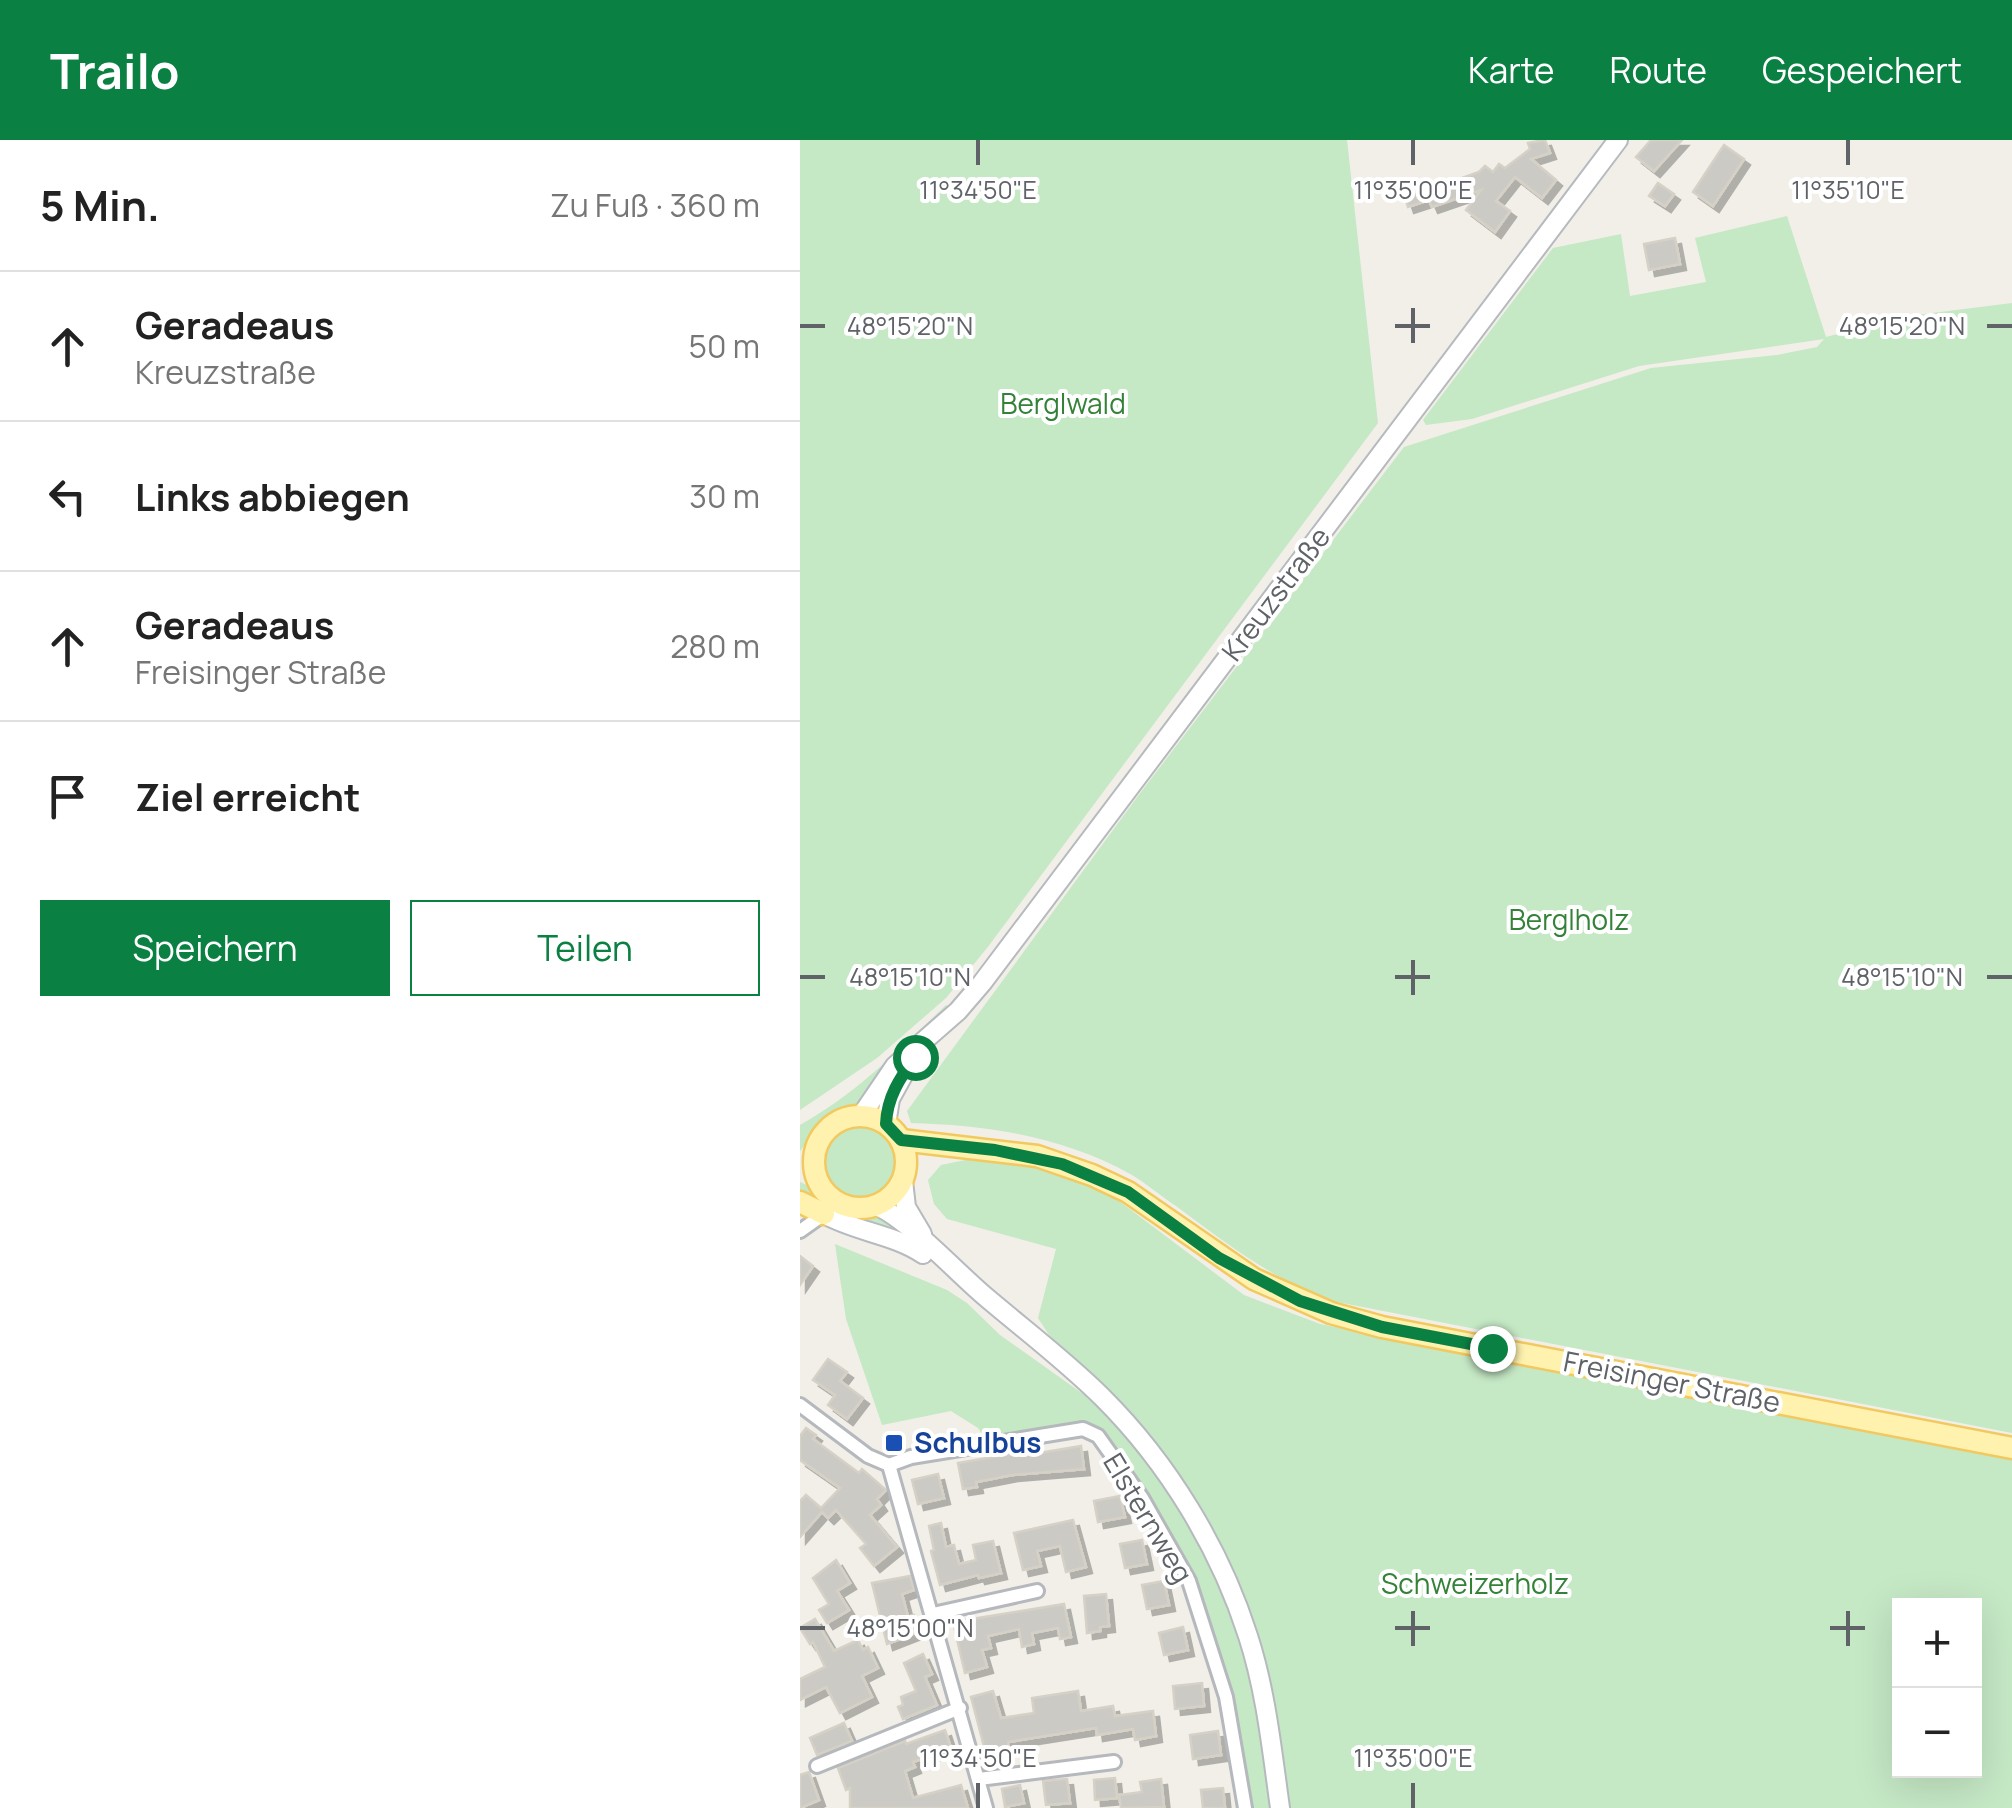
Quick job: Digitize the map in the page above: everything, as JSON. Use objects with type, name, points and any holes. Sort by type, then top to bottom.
[{"type":"main road","name":"Kreuzstraße","points":[[861,1116],[894,1066],[958,1011],[1043,904],[1618,140]]},
{"type":"main road","name":"Kreuzstraße","points":[[886,1124],[886,1112],[898,1082],[926,1041]]},
{"type":"main road","points":[[930,1247],[906,1207],[904,1173],[901,1140],[886,1124],[861,1116],[836,1122],[807,1156],[808,1178],[835,1202],[862,1209],[892,1196],[904,1173],[955,1147]]},
{"type":"main road","name":"Freisinger Straße","points":[[901,1140],[1037,1156],[1092,1175],[1128,1192],[1254,1279],[1331,1313],[1382,1327],[2012,1448]]},
{"type":"main road","points":[[800,1202],[811,1223],[908,1244],[982,1294]]},
{"type":"main road","points":[[876,1206],[930,1247],[1104,1399],[1160,1464],[1214,1554],[1248,1635],[1280,1808]]},
{"type":"street","points":[[800,1405],[868,1456],[889,1465],[986,1808]]},
{"type":"street","name":"Elsternweg","points":[[889,1465],[912,1456],[1064,1432],[1082,1430],[1098,1436],[1142,1498],[1189,1581],[1226,1697],[1245,1808]]},
{"type":"street","points":[[933,1614],[1038,1591]]},
{"type":"street","points":[[817,1766],[960,1708]]},
{"type":"street","points":[[979,1779],[1114,1762]]},
{"type":"green space","name":"Berglwald","points":[[800,140],[1347,140],[1378,423],[946,998],[877,1058],[800,1110]]},
{"type":"green space","name":"Berglholz","points":[[1787,216],[1826,337],[1849,331],[1885,313],[1908,316],[2012,303],[2012,1433],[1332,1301],[1270,1271],[1138,1179],[1080,1151],[997,1130],[911,1123],[907,1111],[1138,796],[1404,447],[1651,368],[1777,355],[1817,347],[1824,339],[1639,366],[1472,419],[1426,425],[1423,420],[1553,248],[1621,234],[1630,296],[1706,282],[1695,238]]},
{"type":"green space","points":[[946,1005],[949,1008],[893,1058],[860,1105],[822,1123],[800,1151],[800,1125],[859,1085]]},
{"type":"green space","points":[[860,1126],[885,1137],[896,1162],[885,1187],[860,1198],[835,1187],[824,1162],[835,1137]]},
{"type":"green space","name":"Schweizerholz","points":[[970,1159],[1057,1170],[1119,1201],[1244,1295],[1320,1324],[2012,1460],[2012,1808],[1288,1808],[1267,1684],[1166,1458],[1109,1391],[1049,1335],[1038,1318],[1056,1249],[947,1219],[934,1204],[928,1180],[941,1165]]},
{"type":"green space","points":[[800,1182],[839,1209],[879,1217],[903,1234],[860,1225],[800,1196]]},
{"type":"green space","points":[[835,1244],[947,1290],[967,1303],[1000,1335],[1100,1406],[1152,1466],[1208,1556],[1242,1636],[1255,1686],[1272,1808],[1245,1808],[1226,1697],[1189,1581],[1098,1436],[1082,1429],[988,1443],[978,1428],[951,1411],[882,1425],[846,1319]]},
{"type":"building","points":[[1545,140],[1550,153],[1531,159],[1556,180],[1542,198],[1515,177],[1496,201],[1510,211],[1495,232],[1466,210],[1481,190],[1432,207],[1429,200],[1408,207],[1405,198],[1479,172],[1485,166],[1493,172],[1499,164],[1505,168],[1530,149],[1528,143]]},
{"type":"building","points":[[1651,140],[1682,140],[1654,171],[1636,157]]},
{"type":"building","points":[[1724,145],[1744,159],[1713,206],[1693,192]]},
{"type":"building","points":[[1658,183],[1674,194],[1665,206],[1649,196]]},
{"type":"building","points":[[1675,238],[1680,264],[1649,270],[1644,244]]},
{"type":"building","points":[[800,1256],[813,1266],[800,1285]]},
{"type":"building","points":[[828,1359],[847,1372],[840,1381],[863,1398],[847,1419],[828,1405],[835,1395],[813,1380]]},
{"type":"building","points":[[806,1428],[816,1435],[813,1439],[859,1473],[862,1469],[886,1490],[877,1499],[881,1505],[870,1515],[897,1547],[874,1566],[860,1548],[866,1544],[836,1510],[828,1518],[822,1512],[800,1537],[800,1501],[806,1495],[821,1508],[840,1488],[800,1460],[800,1436]]},
{"type":"building","points":[[1081,1446],[1084,1469],[1012,1475],[976,1482],[977,1487],[963,1489],[958,1463]]},
{"type":"building","points":[[938,1474],[944,1498],[918,1504],[912,1480]]},
{"type":"building","points":[[1120,1496],[1125,1517],[1098,1522],[1094,1501]]},
{"type":"building","points":[[1073,1520],[1086,1567],[1066,1572],[1060,1546],[1037,1551],[1041,1566],[1023,1570],[1014,1533]]},
{"type":"building","points":[[941,1523],[946,1547],[954,1545],[959,1564],[976,1560],[973,1545],[993,1541],[1001,1573],[940,1585],[929,1526]]},
{"type":"building","points":[[1142,1540],[1147,1564],[1125,1568],[1120,1544]]},
{"type":"building","points":[[836,1560],[850,1583],[837,1591],[849,1610],[827,1623],[819,1610],[829,1604],[813,1578]]},
{"type":"building","points":[[910,1576],[914,1590],[902,1594],[908,1617],[914,1615],[918,1632],[887,1644],[872,1583]]},
{"type":"building","points":[[1164,1581],[1169,1605],[1147,1609],[1142,1585]]},
{"type":"building","points":[[1106,1594],[1109,1626],[1087,1633],[1084,1596]]},
{"type":"building","points":[[1064,1604],[1071,1637],[1060,1639],[1058,1628],[1032,1633],[1034,1644],[1022,1647],[1019,1629],[988,1636],[991,1648],[982,1650],[987,1667],[965,1673],[953,1622]]},
{"type":"building","points":[[815,1619],[834,1651],[858,1640],[863,1650],[868,1647],[878,1668],[862,1676],[872,1697],[840,1713],[826,1687],[800,1700],[800,1679],[825,1667],[813,1642],[810,1644],[800,1628]]},
{"type":"building","points":[[1183,1627],[1188,1650],[1164,1655],[1159,1633]]},
{"type":"building","points":[[923,1654],[932,1674],[925,1677],[937,1705],[903,1719],[898,1707],[903,1705],[901,1697],[916,1691],[904,1663]]},
{"type":"building","points":[[1202,1683],[1204,1706],[1175,1709],[1173,1686]]},
{"type":"building","points":[[993,1691],[1001,1718],[1034,1713],[1032,1698],[1078,1691],[1081,1711],[1113,1706],[1115,1716],[1153,1711],[1156,1736],[1135,1740],[1133,1729],[1097,1735],[1096,1728],[1008,1742],[1009,1748],[986,1754],[971,1697]]},
{"type":"building","points":[[844,1723],[852,1741],[817,1755],[810,1738]]},
{"type":"building","points":[[945,1730],[951,1748],[913,1762],[915,1767],[905,1771],[913,1798],[961,1785],[968,1808],[850,1808],[850,1788],[846,1790],[838,1768],[905,1741],[906,1744]]},
{"type":"building","points":[[1218,1731],[1221,1755],[1193,1759],[1190,1735]]},
{"type":"building","points":[[809,1772],[819,1800],[800,1808],[800,1775]]},
{"type":"building","points":[[1115,1778],[1117,1798],[1095,1800],[1094,1780]]},
{"type":"building","points":[[1067,1779],[1070,1803],[1046,1805],[1043,1781]]},
{"type":"building","points":[[1161,1779],[1164,1807],[1121,1808],[1119,1795],[1142,1792],[1140,1782]]},
{"type":"building","points":[[1020,1785],[1024,1803],[1005,1807],[1002,1789]]},
{"type":"building","points":[[1223,1788],[1225,1808],[1203,1808],[1201,1790]]},
{"type":"place","name":"Schulbus","points":[[894,1443]]},
{"type":"route","points":[[915,1057],[898,1082],[886,1112],[886,1124],[901,1140],[1037,1156],[1062,1164],[1128,1192],[1219,1258],[1300,1301],[1382,1327],[1492,1348]]}]
